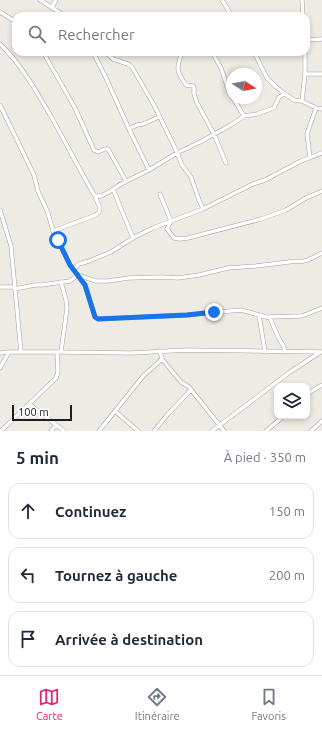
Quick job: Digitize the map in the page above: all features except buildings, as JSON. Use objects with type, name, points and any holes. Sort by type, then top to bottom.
[{"type":"street","points":[[40,0],[59,12]]},
{"type":"street","points":[[53,8],[56,0]]},
{"type":"street","points":[[222,0],[230,12]]},
{"type":"street","points":[[302,0],[303,12]]},
{"type":"street","points":[[0,12],[12,20]]},
{"type":"street","points":[[310,40],[322,39]]},
{"type":"street","points":[[0,44],[23,72],[36,92],[95,196],[100,208],[98,214],[53,231]]},
{"type":"street","points":[[45,56],[75,108],[94,150],[98,152],[108,149],[126,181]]},
{"type":"street","points":[[95,56],[149,170]]},
{"type":"street","points":[[110,56],[132,67],[150,99],[182,165],[191,177],[203,208]]},
{"type":"street","points":[[181,56],[178,73],[186,85],[193,86],[197,103],[214,134],[226,163]]},
{"type":"street","points":[[214,56],[221,68],[226,83]]},
{"type":"street","points":[[256,56],[267,78],[284,94],[294,100],[302,101],[322,110]]},
{"type":"street","points":[[302,101],[305,56]]},
{"type":"street","points":[[305,74],[322,74]]},
{"type":"street","points":[[95,196],[101,196],[177,153],[231,125],[244,116],[257,114],[274,108],[279,98],[284,94]]},
{"type":"street","points":[[236,104],[244,116]]},
{"type":"street","points":[[0,105],[34,175],[53,231],[70,265],[85,285],[95,317],[98,319],[187,315],[241,310],[269,317],[302,316],[322,308]]},
{"type":"street","points":[[310,157],[307,134],[316,108]]},
{"type":"street","points":[[129,129],[159,117]]},
{"type":"street","points":[[74,269],[79,264],[111,252],[133,238],[153,228],[203,208],[253,184],[265,180],[310,157],[322,153]]},
{"type":"street","points":[[113,189],[133,238]]},
{"type":"street","points":[[160,194],[171,221],[167,229],[176,239],[188,238],[271,216],[286,210],[306,198],[322,191]]},
{"type":"street","points":[[0,210],[10,246],[21,352]]},
{"type":"street","points":[[78,275],[96,281],[129,278],[186,277],[228,268],[297,261],[302,262],[322,253]]},
{"type":"street","points":[[0,287],[15,288],[70,281],[78,275]]},
{"type":"street","points":[[1,431],[56,378],[67,308],[61,282]]},
{"type":"street","points":[[259,315],[265,352]]},
{"type":"street","points":[[269,317],[285,352]]},
{"type":"street","points":[[0,353],[59,352],[122,354],[199,350],[321,352]]},
{"type":"street","points":[[160,351],[162,359],[181,382],[186,384],[192,390],[224,431]]},
{"type":"street","points":[[0,368],[9,352]]},
{"type":"street","points":[[212,431],[290,372],[321,352]]},
{"type":"street","points":[[99,431],[144,375],[162,359]]},
{"type":"street","points":[[310,392],[322,385]]},
{"type":"street","points":[[154,431],[192,390]]},
{"type":"street","points":[[29,404],[64,431]]},
{"type":"street","points":[[115,411],[138,431]]},
{"type":"street","points":[[266,431],[280,419]]},
{"type":"street","points":[[311,431],[322,421]]},
{"type":"street","points":[[51,431],[56,425]]},
{"type":"route","points":[[58,240],[70,265],[85,285],[96,319],[187,315],[214,312]]}]
